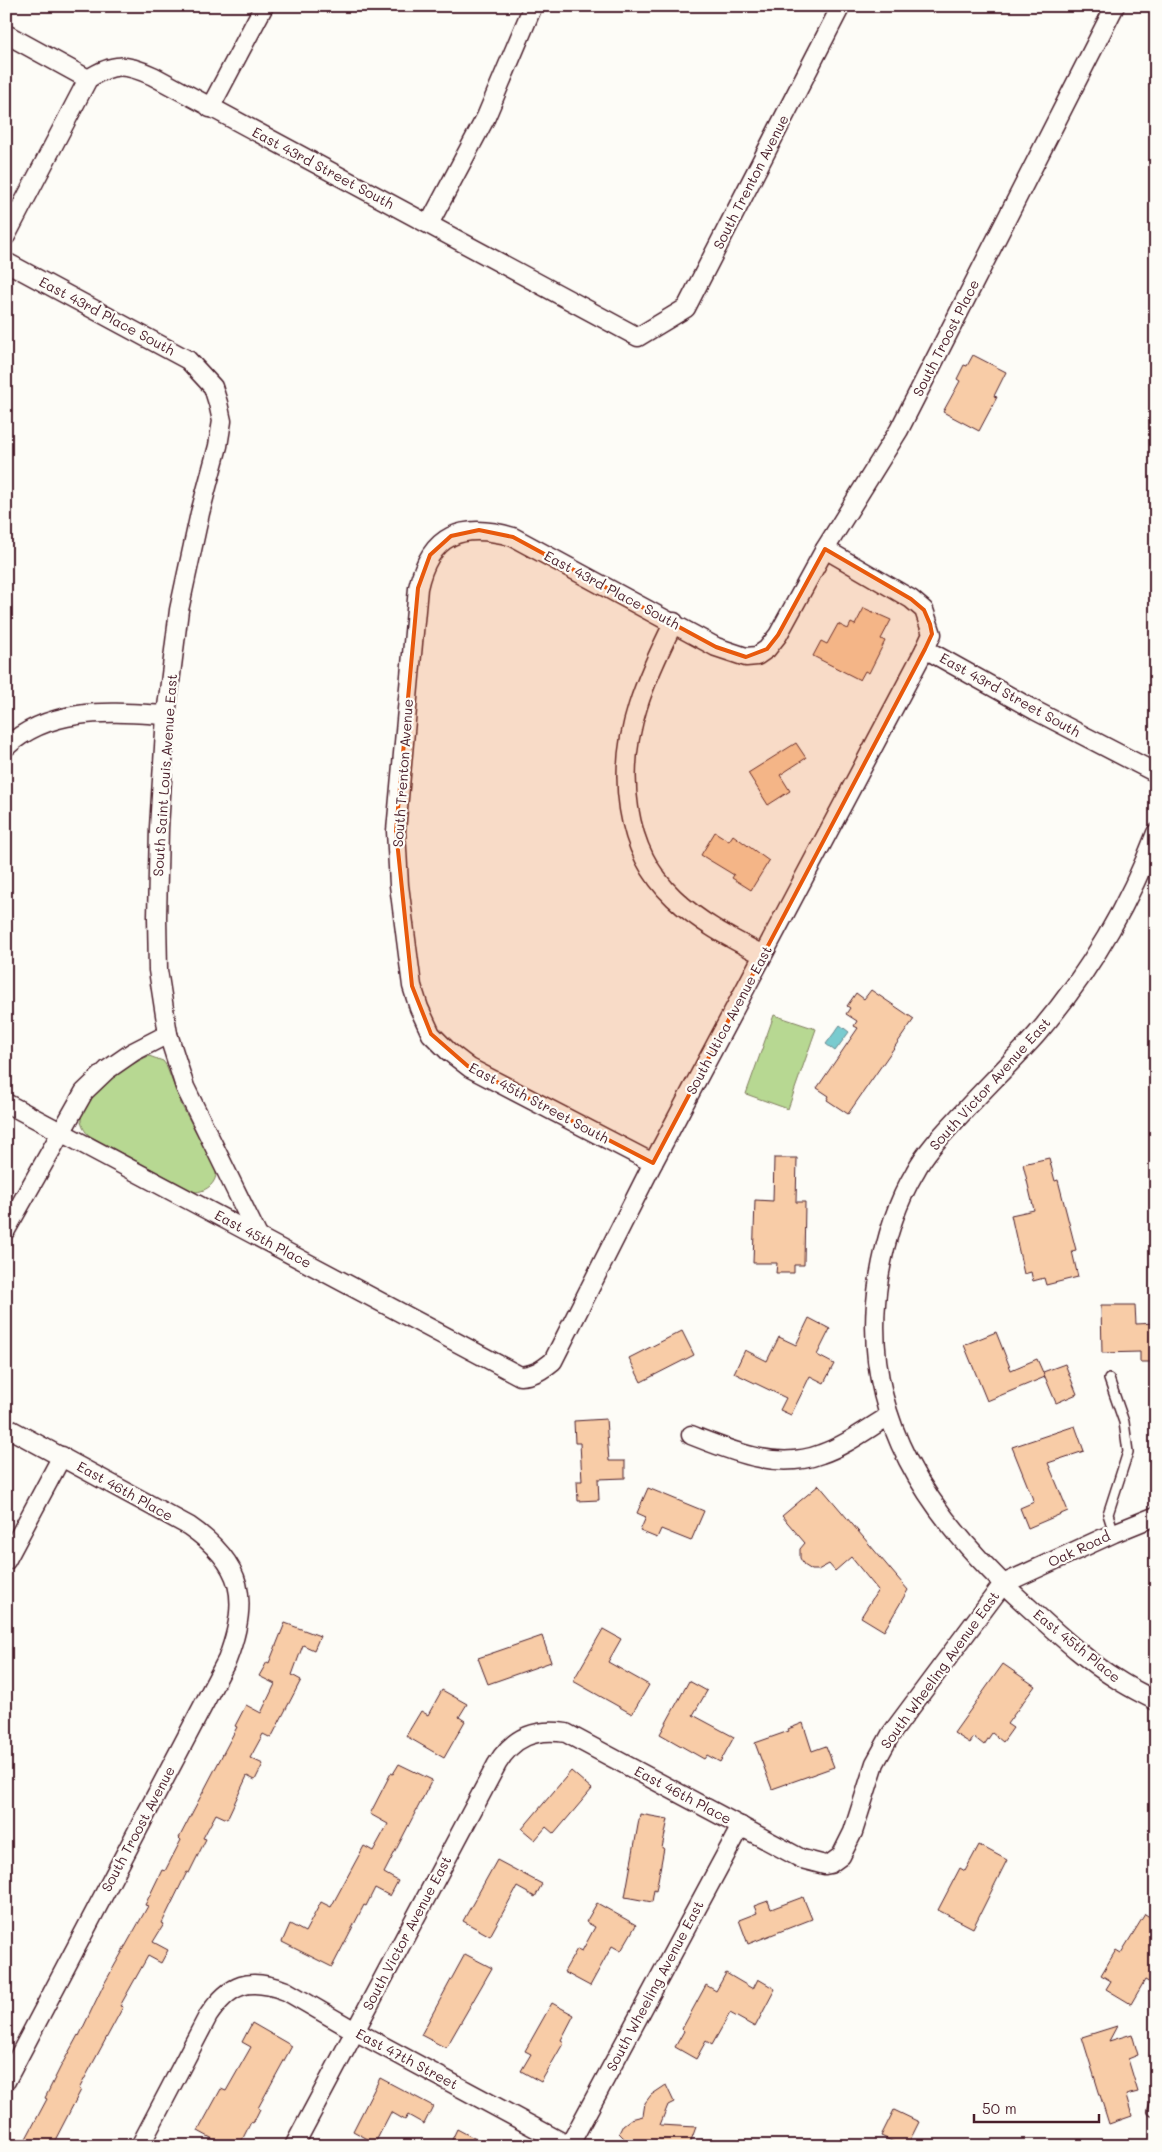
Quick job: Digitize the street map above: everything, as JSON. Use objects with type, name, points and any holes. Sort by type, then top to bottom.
[{"type":"street","points":[[210,108],[264,6]]},
{"type":"street","points":[[429,224],[486,117],[533,6]]},
{"type":"street","name":"South Trenton Avenue","points":[[638,337],[686,308],[841,6]]},
{"type":"street","name":"South Troost Place","points":[[757,656],[767,649],[778,635],[825,549],[899,430],[1115,6]]},
{"type":"street","points":[[6,34],[88,79],[6,236]]},
{"type":"street","name":"East 43rd Street South","points":[[88,79],[106,68],[114,66],[136,68],[638,337]]},
{"type":"street","name":"East 43rd Place South","points":[[6,262],[171,349],[188,360],[205,376]]},
{"type":"street","name":"South Saint Louis Avenue East","points":[[205,376],[214,387],[222,421],[218,446],[200,513],[179,610],[166,715],[157,917],[158,970],[168,1034],[185,1087],[258,1236]]},
{"type":"street","name":"South Trenton Avenue","points":[[431,1034],[419,1008],[412,986],[399,885],[396,831],[422,570],[434,550],[451,536],[466,530]]},
{"type":"street","name":"East 43rd Place South","points":[[466,530],[497,532],[513,537],[674,622],[716,647],[746,657],[757,656]]},
{"type":"street","name":"East 43rd Street South","points":[[825,549],[911,598],[924,610],[932,634],[926,649],[1156,773]]},
{"type":"street","points":[[674,622],[652,666],[637,708],[629,749],[626,782],[630,816],[639,849],[650,870],[673,898],[706,924],[764,955]]},
{"type":"street","name":"South Utica Avenue East","points":[[520,1376],[533,1375],[543,1370],[553,1361],[653,1163],[926,649]]},
{"type":"street","points":[[6,747],[29,730],[52,719],[71,715],[107,712],[166,715]]},
{"type":"street","name":"South Victor Avenue East","points":[[1003,1584],[968,1548],[936,1507],[916,1476],[889,1416],[874,1340],[876,1300],[889,1231],[915,1171],[935,1142],[1037,1034],[1082,977],[1108,935],[1136,881],[1156,833]]},
{"type":"street","points":[[6,1230],[60,1131],[84,1092],[106,1070],[134,1052],[168,1034]]},
{"type":"street","name":"East 45th Street South","points":[[431,1034],[448,1051],[470,1068],[653,1163]]},
{"type":"street","name":"East 45th Place","points":[[6,1103],[520,1376]]},
{"type":"street","points":[[691,1435],[740,1453],[768,1460],[792,1461],[821,1455],[889,1416]]},
{"type":"street","name":"East 46th Place","points":[[6,1427],[189,1526],[206,1538],[233,1570]]},
{"type":"street","points":[[6,1561],[62,1456]]},
{"type":"street","name":"Oak Road","points":[[1003,1584],[1114,1533],[1156,1516]]},
{"type":"street","name":"South Troost Avenue","points":[[6,2081],[227,1660],[240,1620],[238,1586],[233,1570]]},
{"type":"street","name":"East 45th Place","points":[[1003,1584],[1071,1644],[1117,1680],[1156,1701]]},
{"type":"street","name":"South Wheeling Avenue East","points":[[830,1864],[840,1856],[853,1832],[875,1763],[890,1734],[1003,1584]]},
{"type":"street","name":"East 46th Place","points":[[534,1732],[553,1731],[566,1733],[802,1860],[815,1864],[830,1864]]},
{"type":"street","name":"South Victor Avenue East","points":[[294,2146],[503,1754],[516,1742],[534,1732]]},
{"type":"street","name":"South Wheeling Avenue East","points":[[569,2146],[741,1826]]},
{"type":"street","name":"East 47th Street","points":[[140,2146],[208,2016],[218,2002],[242,1984],[262,1984],[286,1991],[355,2031],[569,2146]]},
{"type":"lane","points":[[1109,1379],[1124,1422],[1128,1452],[1108,1514],[1114,1533]]},
{"type":"lane","points":[[1153,2111],[1156,2101]]},
{"type":"highlighted area","points":[[479,530],[513,537],[716,647],[746,657],[767,649],[778,635],[825,549],[911,599],[924,610],[930,624],[932,634],[925,649],[653,1163],[470,1068],[431,1034],[412,986],[396,831],[418,588],[430,555],[451,536]]},
{"type":"green space","points":[[774,1015],[816,1029],[788,1109],[746,1094]]},
{"type":"green space","points":[[149,1056],[163,1061],[166,1065],[182,1106],[216,1169],[215,1178],[211,1185],[199,1192],[194,1192],[90,1136],[83,1126],[81,1119],[83,1110],[97,1091],[118,1073]]},
{"type":"water","points":[[840,1025],[849,1032],[835,1051],[826,1044]]},
{"type":"building","points":[[973,355],[1006,372],[994,396],[997,397],[979,431],[943,412],[960,381],[957,379],[964,365],[967,366]]},
{"type":"building","points":[[864,608],[891,620],[881,639],[885,641],[869,673],[865,671],[860,680],[813,656],[821,641],[827,644],[838,624],[848,629],[851,623],[855,625]]},
{"type":"building","points":[[796,743],[806,758],[780,775],[790,791],[768,805],[748,773]]},
{"type":"building","points":[[715,832],[729,841],[733,835],[769,861],[751,890],[732,878],[734,875],[701,855]]},
{"type":"building","points":[[871,990],[914,1019],[848,1114],[827,1100],[829,1096],[817,1088],[858,1028],[854,1026],[857,1021],[846,1014],[850,1008],[847,1006],[856,993],[864,999]]},
{"type":"building","points":[[774,1158],[797,1158],[796,1202],[805,1202],[804,1265],[794,1265],[794,1273],[776,1273],[777,1263],[753,1263],[755,1200],[773,1201]]},
{"type":"building","points":[[1049,1158],[1055,1181],[1058,1180],[1076,1250],[1072,1251],[1078,1277],[1046,1285],[1044,1278],[1033,1281],[1031,1272],[1024,1274],[1011,1215],[1034,1210],[1023,1164]]},
{"type":"building","points":[[1101,1305],[1135,1305],[1136,1324],[1156,1323],[1156,1362],[1140,1362],[1140,1352],[1102,1353]]},
{"type":"building","points":[[809,1318],[830,1329],[817,1355],[834,1364],[824,1383],[810,1376],[791,1415],[780,1410],[786,1398],[734,1373],[745,1350],[767,1361],[779,1337],[796,1345]]},
{"type":"building","points":[[682,1331],[694,1355],[641,1382],[629,1358]]},
{"type":"building","points":[[996,1332],[1011,1370],[1037,1359],[1045,1377],[987,1401],[964,1345]]},
{"type":"building","points":[[1065,1364],[1077,1394],[1056,1403],[1043,1372]]},
{"type":"building","points":[[606,1419],[609,1461],[625,1461],[625,1478],[598,1479],[599,1500],[578,1501],[577,1481],[582,1481],[580,1443],[575,1443],[574,1421]]},
{"type":"building","points":[[1075,1426],[1084,1451],[1048,1463],[1068,1511],[1028,1528],[1020,1508],[1034,1502],[1012,1447]]},
{"type":"building","points":[[819,1485],[908,1590],[884,1631],[861,1617],[878,1590],[851,1557],[835,1571],[829,1564],[818,1570],[812,1570],[804,1565],[800,1558],[800,1549],[805,1543],[782,1516]]},
{"type":"building","points":[[648,1488],[704,1511],[691,1541],[661,1529],[657,1538],[640,1531],[646,1517],[637,1513]]},
{"type":"building","points":[[285,1623],[320,1636],[314,1650],[303,1645],[292,1675],[301,1680],[271,1738],[263,1734],[250,1758],[263,1764],[255,1780],[247,1776],[227,1819],[216,1814],[203,1838],[206,1839],[189,1873],[187,1872],[162,1923],[164,1924],[153,1942],[168,1950],[161,1963],[148,1956],[120,2006],[123,2007],[79,2089],[81,2090],[52,2146],[22,2146],[103,1986],[148,1906],[145,1905],[162,1870],[165,1871],[181,1840],[179,1838],[237,1727],[235,1726],[246,1705],[261,1713],[275,1684],[259,1676],[267,1662],[269,1663]]},
{"type":"building","points":[[603,1629],[621,1639],[608,1662],[649,1685],[632,1714],[573,1681]]},
{"type":"building","points":[[542,1636],[551,1662],[488,1684],[478,1658]]},
{"type":"building","points":[[1003,1664],[1035,1686],[1007,1724],[1013,1728],[1003,1742],[992,1733],[984,1745],[974,1737],[970,1743],[954,1733]]},
{"type":"building","points":[[689,1681],[707,1691],[693,1715],[734,1737],[720,1762],[707,1755],[704,1759],[660,1734]]},
{"type":"building","points":[[442,1690],[467,1704],[459,1717],[465,1721],[444,1758],[406,1736],[421,1711],[428,1715]]},
{"type":"building","points":[[803,1723],[812,1751],[826,1746],[834,1767],[772,1789],[755,1743],[789,1731],[788,1729]]},
{"type":"building","points":[[399,1764],[432,1780],[384,1873],[398,1881],[390,1896],[375,1888],[366,1906],[364,1905],[332,1967],[282,1942],[290,1924],[305,1932],[321,1902],[331,1907],[364,1846],[373,1851],[388,1824],[370,1814],[391,1773],[393,1774]]},
{"type":"building","points":[[571,1771],[592,1789],[554,1834],[546,1827],[535,1840],[522,1829]]},
{"type":"building","points":[[640,1814],[668,1819],[656,1891],[654,1890],[652,1902],[625,1897]]},
{"type":"building","points":[[979,1845],[1007,1860],[973,1928],[938,1910],[960,1868],[965,1871]]},
{"type":"building","points":[[497,1860],[542,1884],[535,1897],[517,1887],[490,1936],[463,1921]]},
{"type":"building","points":[[803,1897],[812,1919],[748,1944],[739,1920],[757,1913],[754,1906],[768,1901],[771,1909]]},
{"type":"building","points":[[597,1903],[636,1925],[621,1951],[612,1946],[590,1986],[564,1972],[577,1949],[582,1951],[595,1927],[586,1922]]},
{"type":"building","points":[[1145,1914],[1156,1921],[1156,1986],[1145,1980],[1131,2004],[1106,1989],[1111,1981],[1101,1975],[1116,1950],[1121,1953]]},
{"type":"building","points":[[465,1954],[492,1968],[446,2048],[421,2035]]},
{"type":"building","points":[[726,1973],[753,1989],[758,1979],[775,1989],[755,2027],[730,2013],[712,2045],[706,2041],[696,2059],[675,2047],[684,2031],[682,2029],[706,1985],[716,1991]]},
{"type":"building","points":[[552,2003],[574,2015],[561,2040],[564,2042],[541,2082],[521,2071],[531,2054],[525,2051]]},
{"type":"building","points":[[252,2023],[292,2046],[258,2108],[260,2109],[253,2123],[251,2122],[239,2146],[226,2146],[198,2131],[221,2089],[226,2091],[251,2047],[242,2042]]},
{"type":"building","points":[[1117,2026],[1109,2041],[1132,2034],[1138,2055],[1128,2059],[1138,2092],[1126,2095],[1132,2116],[1109,2124],[1082,2037]]},
{"type":"building","points":[[380,2078],[433,2106],[424,2124],[408,2115],[405,2120],[391,2112],[375,2143],[353,2131]]},
{"type":"building","points":[[666,2085],[674,2102],[668,2105],[660,2125],[696,2127],[689,2146],[635,2145],[625,2139],[619,2133],[623,2125],[631,2119],[643,2116],[645,2103],[651,2095]]},
{"type":"building","points":[[894,2110],[919,2122],[907,2146],[902,2146],[881,2136]]},
{"type":"building","points":[[457,2129],[489,2146],[449,2146]]}]
